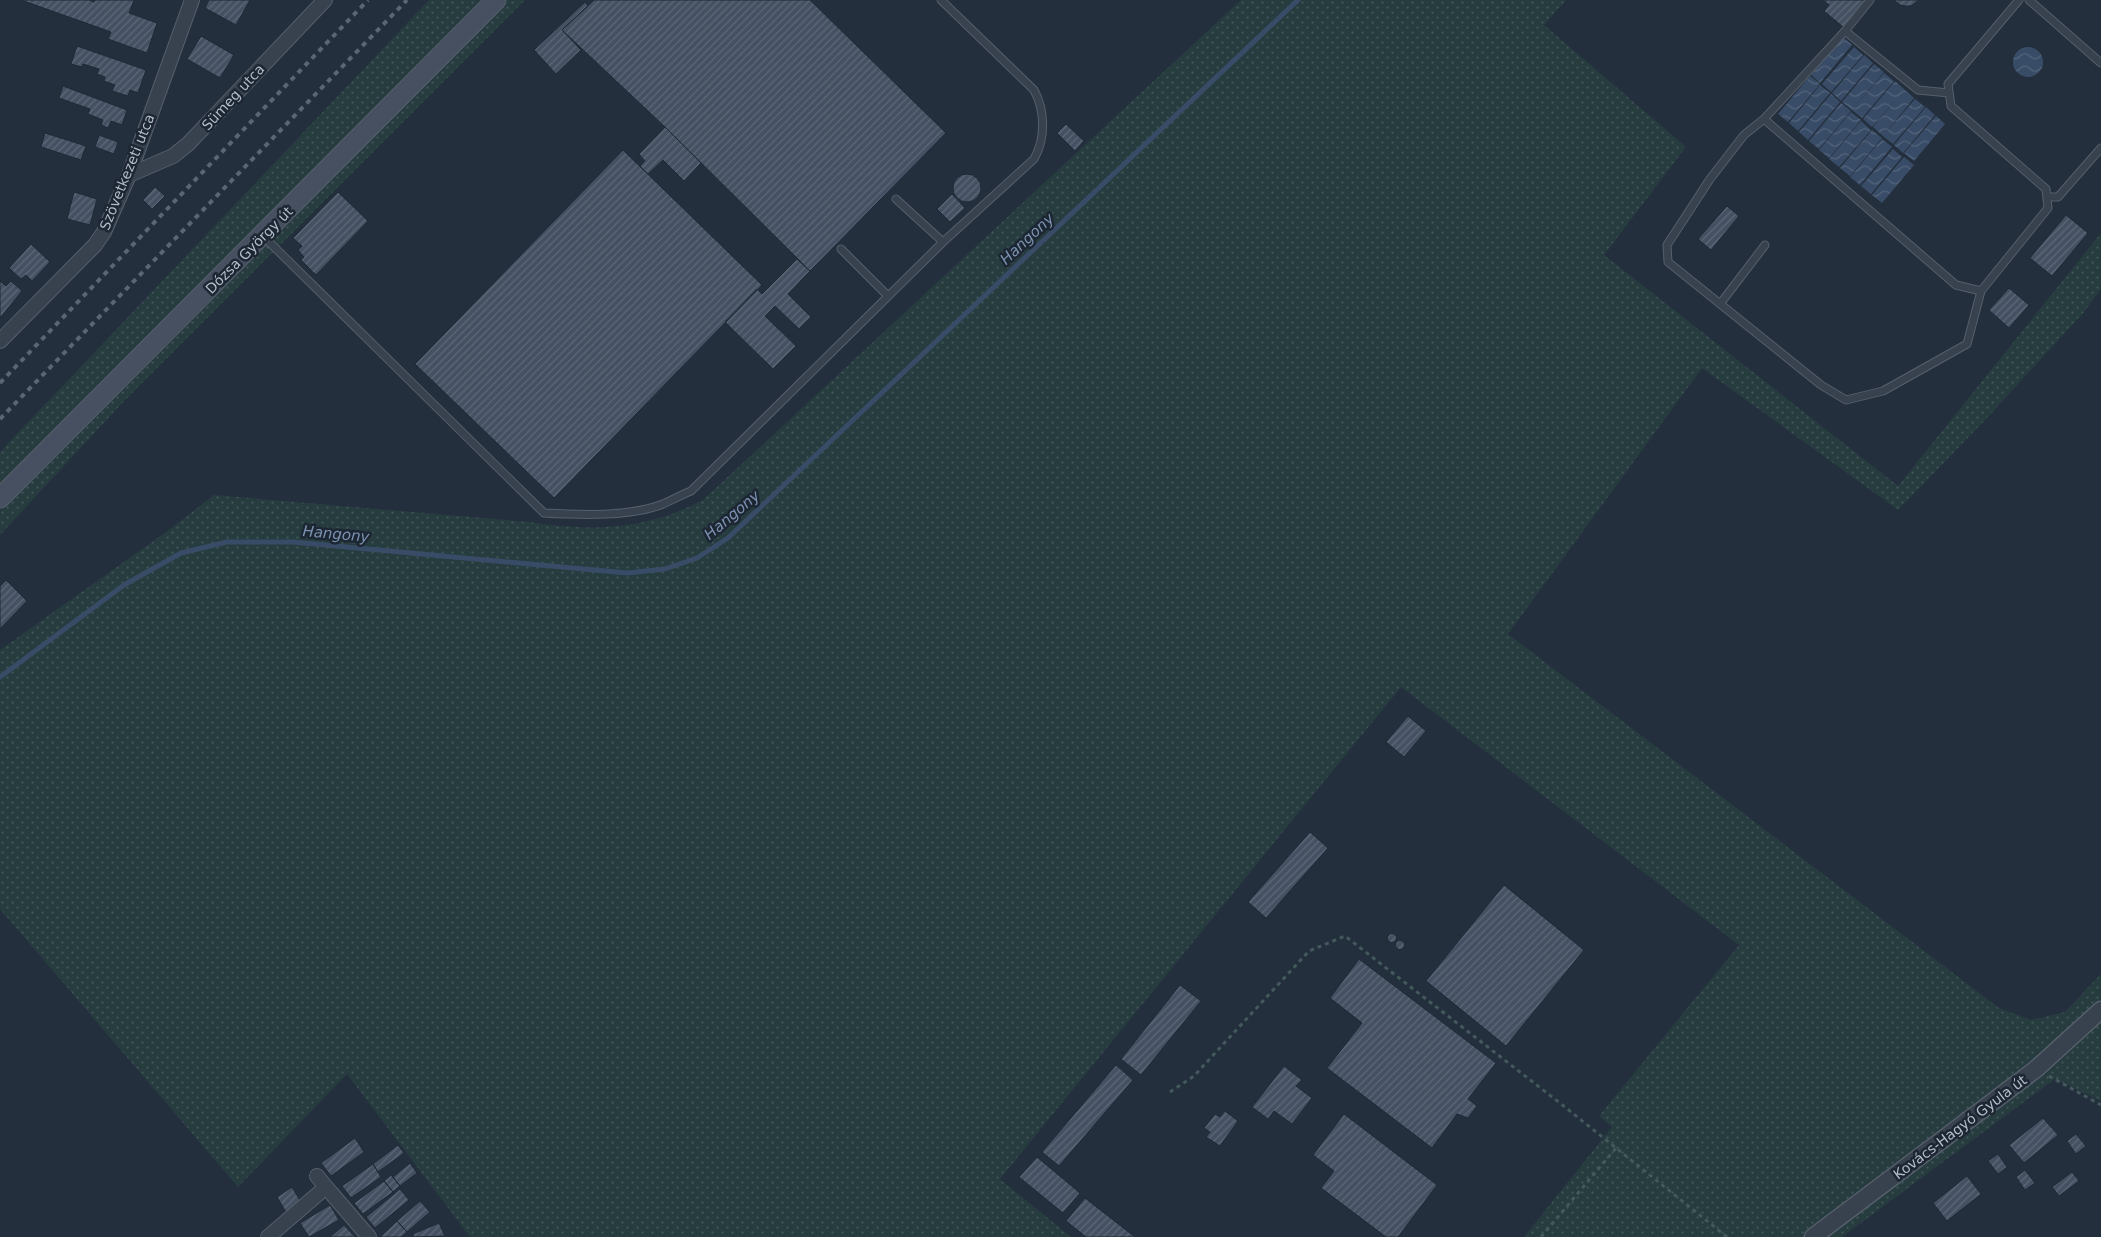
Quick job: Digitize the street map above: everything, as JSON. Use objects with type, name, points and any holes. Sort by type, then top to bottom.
[{"type":"main road","name":"Dózsa György út","points":[[0,498],[496,0]]},
{"type":"street","name":"Szövetkezeti utca","points":[[0,341],[95,245],[104,232],[129,176],[192,0]]},
{"type":"street","name":"Sümeg utca","points":[[129,176],[173,156],[188,144],[325,0]]},
{"type":"street","name":"Kovács-Hagyó Gyula út","points":[[1814,1237],[2036,1069],[2101,1010]]},
{"type":"street","points":[[317,1176],[369,1237]]},
{"type":"street","points":[[268,1237],[326,1187]]},
{"type":"lane","points":[[263,236],[544,513],[582,515],[619,513],[661,505],[691,491],[943,242],[1034,159],[1039,150],[1043,128],[1039,102],[1034,90],[941,0]]},
{"type":"lane","points":[[1870,0],[1845,31],[1764,119],[1744,135],[1710,179],[1667,245],[1668,262],[1821,385],[1846,400],[1883,391],[1967,344],[1981,290],[2048,208],[2046,189],[1951,106],[1949,93],[1948,84],[2019,0]]},
{"type":"lane","points":[[2029,0],[2101,63]]},
{"type":"lane","points":[[1845,31],[1918,90],[1949,93]]},
{"type":"lane","points":[[1764,119],[1956,285],[1981,290]]},
{"type":"lane","points":[[2047,197],[2058,196],[2101,148]]},
{"type":"lane","points":[[896,199],[943,242]]},
{"type":"lane","points":[[1720,304],[1765,246]]},
{"type":"lane","points":[[841,248],[888,296]]},
{"type":"path","points":[[1170,1092],[1194,1076],[1309,952],[1344,936],[1727,1237]]},
{"type":"path","points":[[2036,1069],[2101,1105]]},
{"type":"path","points":[[1541,1237],[1616,1148]]},
{"type":"green space","points":[[429,0],[525,0],[124,401],[0,535],[0,452]]},
{"type":"green space","points":[[1241,0],[1566,0],[1544,25],[1686,147],[1604,255],[1898,486],[2101,233],[2101,289],[2084,312],[1986,419],[1898,510],[1702,368],[1508,634],[1999,1008],[2031,1020],[2065,1012],[2101,974],[2101,1101],[2055,1079],[1842,1237],[1524,1237],[1612,1127],[1599,1116],[1739,945],[1401,687],[1000,1179],[1071,1237],[470,1237],[347,1074],[238,1187],[0,909],[0,650],[169,530],[214,495],[575,527],[618,526],[640,523],[661,518],[703,500]]},
{"type":"water","points":[[1843,37],[1852,45],[1820,83],[1811,75]]},
{"type":"water","points":[[1854,47],[1863,55],[1831,92],[1822,84]]},
{"type":"water","points":[[2028,47],[2034,48],[2042,56],[2042,68],[2034,76],[2028,77],[2022,76],[2014,68],[2013,62],[2014,56],[2022,48]]},
{"type":"water","points":[[1864,55],[1873,63],[1841,101],[1832,93]]},
{"type":"water","points":[[1874,64],[1884,72],[1852,110],[1842,102]]},
{"type":"water","points":[[1884,73],[1894,81],[1862,118],[1852,110]]},
{"type":"water","points":[[1810,76],[1820,84],[1788,122],[1778,114]]},
{"type":"water","points":[[1895,81],[1914,98],[1883,136],[1873,127],[1898,97],[1872,127],[1863,119]]},
{"type":"water","points":[[1820,85],[1830,93],[1798,131],[1789,123]]},
{"type":"water","points":[[1831,94],[1840,102],[1808,140],[1799,132]]},
{"type":"water","points":[[1915,99],[1925,107],[1893,144],[1883,136]]},
{"type":"water","points":[[1841,103],[1851,111],[1819,149],[1809,141]]},
{"type":"water","points":[[1926,107],[1935,115],[1903,153],[1894,145]]},
{"type":"water","points":[[1851,112],[1861,120],[1829,158],[1819,150]]},
{"type":"water","points":[[1936,116],[1945,124],[1914,161],[1904,153]]},
{"type":"water","points":[[1861,121],[1871,130],[1839,167],[1829,159]]},
{"type":"water","points":[[1872,130],[1882,138],[1850,176],[1840,168]]},
{"type":"water","points":[[1882,139],[1892,147],[1860,185],[1850,177]]},
{"type":"water","points":[[1893,149],[1902,157],[1871,194],[1861,186]]},
{"type":"water","points":[[1904,157],[1914,165],[1882,203],[1872,195]]},
{"type":"building","points":[[21,0],[89,0],[94,2],[95,0],[134,0],[129,13],[157,23],[147,53],[108,39],[111,32]]},
{"type":"building","points":[[209,0],[250,0],[236,25],[205,8]]},
{"type":"building","points":[[594,0],[810,0],[946,133],[810,271],[665,127],[562,30]]},
{"type":"building","points":[[1823,0],[1866,0],[1843,27],[1824,11],[1829,5]]},
{"type":"building","points":[[1894,0],[1919,0],[1911,6],[1905,6],[1900,5]]},
{"type":"building","points":[[585,2],[588,6],[562,30],[581,50],[556,74],[534,50]]},
{"type":"building","points":[[201,36],[234,55],[220,78],[187,59]]},
{"type":"building","points":[[77,46],[146,70],[138,93],[130,90],[128,96],[112,91],[115,85],[104,81],[105,77],[97,74],[99,69],[83,64],[82,67],[71,64]]},
{"type":"building","points":[[63,86],[127,110],[122,125],[111,121],[108,128],[101,125],[103,120],[88,114],[90,109],[59,98]]},
{"type":"building","points":[[1066,124],[1084,141],[1075,151],[1057,133]]},
{"type":"building","points":[[665,127],[701,163],[684,181],[663,160],[648,174],[640,166],[645,161],[639,154]]},
{"type":"building","points":[[45,133],[86,146],[81,160],[41,147]]},
{"type":"building","points":[[99,135],[118,142],[114,154],[95,147]]},
{"type":"building","points":[[623,150],[762,285],[554,498],[415,364]]},
{"type":"building","points":[[967,174],[977,178],[981,188],[977,198],[967,202],[957,198],[953,188],[957,178]]},
{"type":"building","points":[[155,187],[165,196],[152,209],[143,200]]},
{"type":"building","points":[[74,192],[97,199],[90,225],[67,219]]},
{"type":"building","points":[[338,192],[368,221],[316,275],[301,260],[304,257],[298,250],[302,246],[293,238]]},
{"type":"building","points":[[952,194],[965,208],[950,222],[937,209]]},
{"type":"building","points":[[1727,206],[1739,216],[1711,250],[1698,239]]},
{"type":"building","points":[[2066,215],[2088,233],[2052,276],[2030,258]]},
{"type":"building","points":[[31,244],[50,262],[32,281],[26,275],[21,279],[9,268]]},
{"type":"building","points":[[797,259],[810,271],[788,294],[811,317],[799,329],[775,306],[765,316],[796,346],[773,369],[725,322],[757,289],[762,294]]},
{"type":"building","points":[[0,281],[6,286],[11,281],[22,291],[0,318]]},
{"type":"building","points":[[2009,288],[2029,305],[2009,328],[1989,310]]},
{"type":"building","points":[[6,580],[27,601],[0,629],[0,586]]},
{"type":"building","points":[[1408,716],[1426,731],[1404,757],[1386,742]]},
{"type":"building","points":[[1310,832],[1328,848],[1266,918],[1248,902]]},
{"type":"building","points":[[1504,885],[1584,950],[1506,1046],[1426,981]]},
{"type":"building","points":[[1392,934],[1396,938],[1392,942],[1388,938]]},
{"type":"building","points":[[1400,941],[1404,945],[1400,949],[1396,945]]},
{"type":"building","points":[[1359,959],[1496,1063],[1468,1099],[1477,1106],[1468,1118],[1457,1114],[1432,1148],[1327,1068],[1362,1023],[1330,998]]},
{"type":"building","points":[[1180,985],[1201,1001],[1141,1075],[1121,1059]]},
{"type":"building","points":[[1116,1065],[1133,1080],[1059,1166],[1042,1152]]},
{"type":"building","points":[[1284,1066],[1302,1080],[1296,1086],[1312,1098],[1292,1124],[1274,1111],[1268,1119],[1252,1107]]},
{"type":"building","points":[[1225,1111],[1238,1121],[1220,1146],[1206,1137],[1210,1132],[1204,1128],[1215,1114],[1220,1117]]},
{"type":"building","points":[[1344,1114],[1437,1185],[1398,1237],[1386,1237],[1321,1188],[1334,1171],[1313,1155]]},
{"type":"building","points":[[2043,1118],[2058,1135],[2024,1163],[2009,1145]]},
{"type":"building","points":[[2076,1134],[2086,1146],[2076,1154],[2067,1141]]},
{"type":"building","points":[[355,1138],[364,1152],[331,1176],[321,1163]]},
{"type":"building","points":[[398,1145],[404,1153],[378,1172],[373,1164]]},
{"type":"building","points":[[1998,1154],[2007,1167],[1998,1174],[1988,1161]]},
{"type":"building","points":[[1037,1157],[1080,1193],[1063,1213],[1019,1177]]},
{"type":"building","points":[[410,1163],[417,1173],[400,1186],[393,1177]]},
{"type":"building","points":[[373,1164],[381,1177],[351,1198],[342,1186]]},
{"type":"building","points":[[2025,1170],[2035,1183],[2025,1190],[2016,1177]]},
{"type":"building","points":[[2072,1172],[2079,1181],[2059,1196],[2052,1187]]},
{"type":"building","points":[[391,1175],[400,1186],[393,1192],[384,1181]]},
{"type":"building","points":[[1967,1176],[1981,1194],[1947,1221],[1933,1203]]},
{"type":"building","points":[[384,1181],[393,1192],[363,1214],[354,1203]]},
{"type":"building","points":[[292,1187],[301,1202],[286,1212],[277,1197]]},
{"type":"building","points":[[400,1189],[409,1200],[375,1228],[366,1217]]},
{"type":"building","points":[[1085,1198],[1135,1237],[1086,1237],[1066,1221]]},
{"type":"building","points":[[420,1201],[430,1212],[407,1232],[397,1221]]},
{"type":"building","points":[[330,1205],[339,1220],[309,1237],[300,1223]]},
{"type":"building","points":[[397,1221],[407,1232],[401,1237],[380,1237]]},
{"type":"building","points":[[439,1223],[445,1236],[414,1237],[413,1234]]},
{"type":"building","points":[[344,1225],[355,1237],[330,1237]]},
{"type":"waterway","name":"Hangony","points":[[0,677],[124,585],[181,553],[227,542],[293,542],[627,573],[665,569],[697,558],[728,538],[1298,0]]},
{"type":"railway","points":[[0,383],[368,0]]},
{"type":"railway","points":[[0,419],[407,0]]}]
